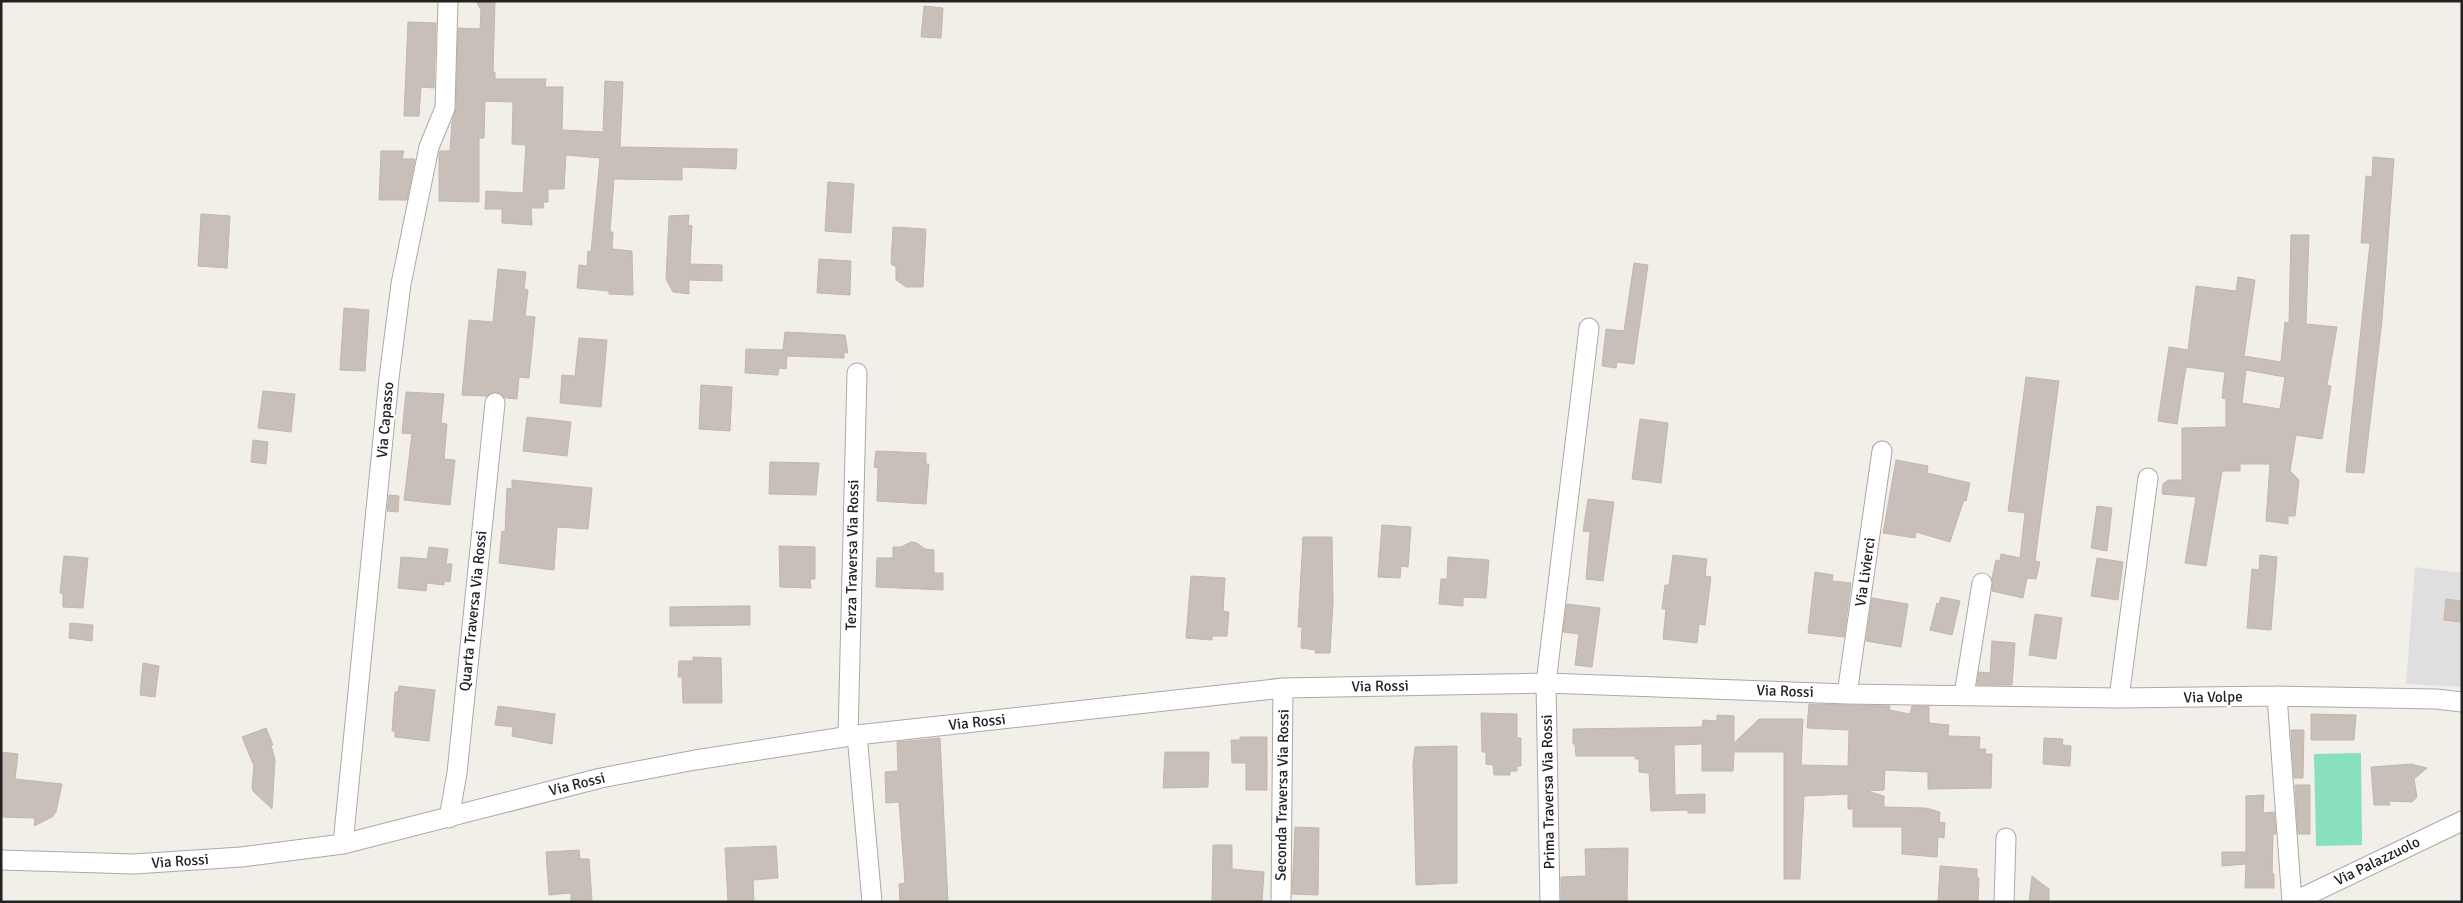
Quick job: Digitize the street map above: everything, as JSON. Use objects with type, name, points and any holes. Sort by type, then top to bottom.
[{"type":"street","name":"Via Capasso","points":[[343,844],[389,378],[401,284],[429,148],[445,108],[448,1]]},
{"type":"street","name":"Prima Traversa Via Rossi","points":[[1550,902],[1546,683],[1589,328]]},
{"type":"street","name":"Terza Traversa Via Rossi","points":[[857,373],[853,736],[872,902]]},
{"type":"street","name":"Quarta Traversa Via Rossi","points":[[449,818],[457,773],[495,404]]},
{"type":"street","name":"Via Livierci","points":[[1848,694],[1882,451]]},
{"type":"street","points":[[2119,698],[2148,478]]},
{"type":"street","points":[[1964,695],[1982,583]]},
{"type":"street","name":"Via Rossi","points":[[1,860],[134,864],[241,857],[343,844],[602,778],[695,760],[853,736],[1283,688],[1546,683],[1848,694],[1964,695]]},
{"type":"street","name":"Seconda Traversa Via Rossi","points":[[1281,902],[1283,688]]},
{"type":"street","name":"Via Volpe","points":[[1964,695],[2119,698],[2277,696],[2436,699],[2462,702]]},
{"type":"street","points":[[2277,696],[2292,902]]},
{"type":"street","name":"Via Palazzuolo","points":[[2292,902],[2462,820]]},
{"type":"street","points":[[2004,902],[2006,838]]},
{"type":"shaded area","points":[[2415,567],[2462,573],[2462,687],[2406,684]]},
{"type":"green space","points":[[2361,753],[2362,845],[2316,846],[2314,754]]},
{"type":"building","points":[[476,1],[495,1],[493,72],[495,72],[495,79],[546,79],[545,87],[563,87],[562,130],[603,132],[605,81],[623,82],[620,147],[737,149],[736,169],[682,167],[682,180],[614,179],[610,232],[613,232],[612,249],[632,251],[633,295],[609,294],[609,291],[577,288],[579,265],[587,266],[588,251],[591,252],[600,158],[566,155],[564,189],[548,189],[548,202],[544,202],[543,208],[531,208],[532,225],[502,223],[502,209],[485,209],[486,191],[523,193],[526,145],[512,144],[513,102],[485,101],[484,138],[479,138],[479,202],[439,201],[439,153],[440,151],[450,151],[452,122],[456,108],[458,28],[480,29],[481,10]]},
{"type":"building","points":[[924,6],[943,8],[941,38],[921,37]]},
{"type":"building","points":[[408,22],[436,23],[434,88],[421,87],[419,116],[404,116]]},
{"type":"building","points":[[381,151],[404,151],[402,159],[415,159],[407,200],[379,200]]},
{"type":"building","points":[[2373,157],[2394,159],[2382,320],[2364,473],[2346,472],[2370,243],[2361,243],[2366,176],[2372,177]]},
{"type":"building","points":[[828,182],[854,184],[851,233],[825,231]]},
{"type":"building","points":[[201,214],[230,216],[227,268],[198,266]]},
{"type":"building","points":[[689,215],[688,225],[692,226],[690,264],[722,265],[722,281],[689,280],[689,294],[673,292],[666,279],[669,216]]},
{"type":"building","points":[[893,227],[926,229],[923,287],[906,287],[896,280],[896,267],[891,264]]},
{"type":"building","points":[[2291,235],[2309,235],[2306,324],[2337,327],[2327,385],[2331,386],[2322,439],[2296,435],[2290,471],[2299,480],[2295,516],[2288,516],[2288,524],[2266,521],[2270,464],[2240,464],[2240,471],[2222,471],[2206,566],[2185,563],[2196,497],[2162,494],[2163,484],[2168,480],[2182,480],[2182,428],[2226,427],[2226,399],[2222,398],[2225,372],[2186,367],[2177,424],[2158,421],[2169,347],[2188,350],[2196,286],[2236,291],[2238,277],[2255,280],[2244,356],[2281,362],[2285,322],[2289,323]],"holes":[[[2246,370],[2285,377],[2280,409],[2242,403]]]},
{"type":"building","points":[[819,259],[851,261],[850,295],[817,293]]},
{"type":"building","points":[[1634,263],[1648,265],[1634,364],[1617,362],[1616,368],[1602,366],[1606,329],[1624,331]]},
{"type":"building","points":[[498,269],[526,272],[524,289],[528,290],[525,316],[535,317],[529,378],[519,377],[517,399],[505,398],[496,392],[487,396],[462,395],[469,320],[493,322]]},
{"type":"building","points":[[344,308],[369,310],[365,371],[340,370]]},
{"type":"building","points":[[785,332],[845,335],[848,353],[844,352],[844,358],[787,356],[786,369],[779,368],[778,375],[745,373],[746,349],[783,350]]},
{"type":"building","points":[[579,338],[607,340],[601,407],[560,403],[562,375],[575,376]]},
{"type":"building","points":[[2026,377],[2059,381],[2035,561],[2040,562],[2036,579],[2027,578],[2023,598],[1992,591],[1992,578],[1996,560],[2000,561],[2001,554],[2020,558],[2025,513],[2008,511]]},
{"type":"building","points":[[701,385],[732,387],[730,431],[699,429]]},
{"type":"building","points":[[263,391],[295,394],[291,432],[258,428]]},
{"type":"building","points":[[406,392],[444,394],[441,423],[447,424],[444,459],[455,460],[450,505],[404,500],[412,434],[402,433]]},
{"type":"building","points":[[527,417],[571,422],[567,456],[523,451]]},
{"type":"building","points":[[1640,419],[1668,423],[1661,483],[1632,479]]},
{"type":"building","points":[[253,440],[268,442],[266,464],[251,462]]},
{"type":"building","points":[[876,451],[926,453],[926,464],[929,464],[926,504],[877,501],[878,468],[874,467]]},
{"type":"building","points":[[1896,460],[1928,466],[1927,473],[1970,483],[1966,501],[1964,500],[1950,542],[1916,532],[1915,538],[1883,533]]},
{"type":"building","points":[[770,462],[819,463],[816,495],[769,494]]},
{"type":"building","points":[[512,480],[592,488],[588,529],[557,527],[554,570],[499,563],[502,531],[505,532],[507,488],[512,489]]},
{"type":"building","points":[[389,495],[399,496],[398,512],[387,511]]},
{"type":"building","points":[[1588,499],[1614,502],[1603,581],[1586,579],[1590,532],[1583,531]]},
{"type":"building","points":[[2097,506],[2112,508],[2107,551],[2091,548]]},
{"type":"building","points":[[1382,525],[1411,527],[1408,567],[1401,566],[1400,578],[1378,577]]},
{"type":"building","points":[[1303,537],[1332,537],[1333,602],[1330,653],[1315,653],[1316,650],[1301,648],[1302,627],[1298,627]]},
{"type":"building","points":[[911,542],[917,543],[925,549],[934,550],[934,573],[943,573],[943,590],[876,587],[877,558],[893,558],[893,547],[901,547]]},
{"type":"building","points":[[779,546],[815,547],[815,579],[810,579],[811,588],[780,587]]},
{"type":"building","points":[[429,547],[448,549],[446,564],[452,564],[450,582],[444,581],[444,585],[427,583],[426,591],[398,588],[401,557],[427,559]]},
{"type":"building","points":[[1673,555],[1707,559],[1705,576],[1711,577],[1705,625],[1699,624],[1697,643],[1663,639],[1666,609],[1662,609],[1665,585],[1669,585]]},
{"type":"building","points":[[2260,555],[2277,557],[2271,630],[2247,628],[2252,569],[2259,570]]},
{"type":"building","points":[[64,556],[88,558],[83,608],[63,607],[63,594],[60,593]]},
{"type":"building","points":[[1448,557],[1489,560],[1486,598],[1463,597],[1463,606],[1439,604],[1441,579],[1447,579]]},
{"type":"building","points":[[2097,558],[2123,562],[2118,600],[2091,596]]},
{"type":"building","points":[[1815,572],[1833,575],[1832,581],[1851,583],[1844,637],[1808,633]]},
{"type":"building","points":[[1191,576],[1225,578],[1223,611],[1229,612],[1227,636],[1212,636],[1212,640],[1186,638]]},
{"type":"building","points":[[1941,597],[1960,601],[1952,635],[1930,630],[1937,603],[1939,604]]},
{"type":"building","points":[[1872,598],[1908,604],[1901,647],[1866,641]]},
{"type":"building","points":[[2446,599],[2462,601],[2462,622],[2444,620]]},
{"type":"building","points":[[1567,604],[1600,608],[1592,667],[1575,665],[1579,634],[1563,632]]},
{"type":"building","points":[[750,606],[750,625],[670,626],[670,607]]},
{"type":"building","points":[[2035,614],[2062,618],[2056,659],[2029,655]]},
{"type":"building","points":[[70,623],[93,625],[92,641],[69,638]]},
{"type":"building","points":[[1992,641],[2015,643],[2012,685],[1977,685],[1979,672],[1990,673]]},
{"type":"building","points":[[693,657],[721,658],[722,703],[683,703],[682,677],[678,677],[679,661],[693,661]]},
{"type":"building","points":[[143,663],[159,666],[155,697],[140,695]]},
{"type":"building","points":[[399,686],[435,690],[429,741],[395,737],[395,731],[392,731],[395,692],[398,692]]},
{"type":"building","points":[[1809,704],[1890,706],[1889,710],[1910,714],[1912,706],[1929,706],[1929,723],[1949,725],[1948,736],[1980,737],[1979,749],[1986,749],[1985,754],[1992,754],[1991,788],[1928,789],[1928,772],[1885,770],[1884,790],[1867,791],[1884,796],[1884,807],[1926,808],[1940,812],[1939,822],[1945,823],[1944,838],[1938,837],[1937,857],[1902,854],[1902,827],[1853,827],[1853,809],[1848,809],[1848,794],[1804,796],[1800,879],[1784,879],[1784,752],[1734,752],[1733,771],[1702,771],[1702,744],[1674,745],[1675,795],[1705,794],[1705,813],[1688,813],[1688,810],[1651,811],[1649,773],[1639,772],[1639,759],[1635,759],[1635,756],[1576,756],[1575,744],[1573,744],[1573,729],[1702,727],[1703,720],[1717,721],[1717,715],[1734,716],[1734,743],[1759,719],[1803,719],[1801,765],[1848,766],[1849,730],[1807,728]]},
{"type":"building","points":[[498,706],[555,714],[552,744],[512,736],[513,727],[495,725]]},
{"type":"building","points":[[1481,713],[1517,714],[1517,738],[1521,738],[1521,766],[1517,766],[1517,771],[1510,771],[1510,775],[1494,775],[1493,765],[1486,764],[1486,752],[1482,752]]},
{"type":"building","points":[[2311,714],[2356,715],[2354,740],[2311,740]]},
{"type":"building","points":[[266,728],[273,745],[271,745],[275,760],[272,809],[253,791],[254,766],[242,737]]},
{"type":"building","points":[[2291,730],[2304,730],[2303,778],[2294,778]]},
{"type":"building","points":[[1240,737],[1267,737],[1267,790],[1246,790],[1246,763],[1232,763],[1231,740],[1240,740]]},
{"type":"building","points":[[940,738],[948,902],[900,902],[899,884],[905,883],[899,802],[886,803],[885,772],[898,771],[897,742]]},
{"type":"building","points":[[2044,738],[2063,739],[2062,745],[2071,746],[2070,766],[2043,764]]},
{"type":"building","points":[[1457,746],[1457,883],[1416,885],[1413,764],[1415,747]]},
{"type":"building","points":[[1,752],[18,754],[15,779],[62,784],[56,812],[52,817],[34,826],[35,818],[1,817]]},
{"type":"building","points":[[1165,752],[1209,752],[1208,787],[1163,788]]},
{"type":"building","points":[[2411,764],[2427,768],[2414,779],[2417,797],[2412,802],[2389,801],[2390,805],[2374,805],[2371,767]]},
{"type":"building","points":[[2295,785],[2310,785],[2310,834],[2298,834]]},
{"type":"building","points":[[2264,795],[2263,813],[2274,812],[2276,834],[2273,834],[2272,874],[2274,874],[2274,888],[2245,888],[2246,864],[2222,866],[2222,852],[2246,852],[2246,796]]},
{"type":"building","points":[[1295,827],[1319,828],[1318,895],[1292,894]]},
{"type":"building","points":[[1213,845],[1232,845],[1232,869],[1264,872],[1262,902],[1212,902]]},
{"type":"building","points":[[776,846],[778,878],[753,880],[754,902],[728,902],[725,848]]},
{"type":"building","points":[[1628,848],[1627,902],[1561,902],[1561,877],[1586,876],[1585,849]]},
{"type":"building","points":[[579,850],[580,859],[589,859],[592,900],[571,901],[571,893],[549,895],[546,852]]},
{"type":"building","points":[[1940,866],[1977,869],[1977,878],[1979,878],[1978,902],[1938,902]]},
{"type":"building","points":[[2032,876],[2049,889],[2049,902],[2029,902]]}]
